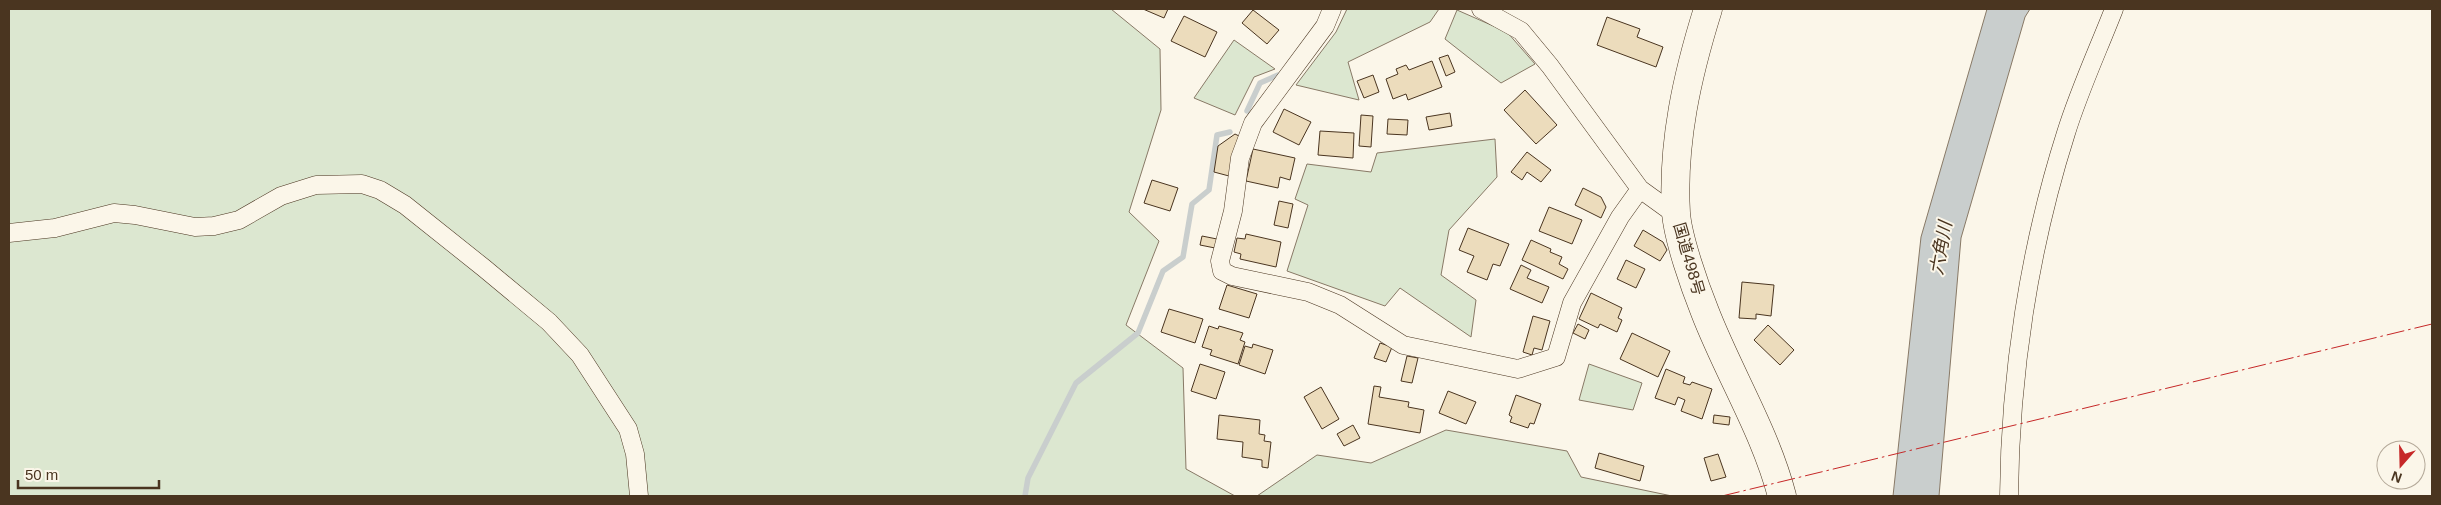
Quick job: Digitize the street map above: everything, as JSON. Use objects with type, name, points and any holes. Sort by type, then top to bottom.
[{"type":"highway","name":"国道498号","points":[[1708,9],[1690,67],[1677,142],[1676,215],[1704,312],[1774,463],[1782,496]]},
{"type":"street","points":[[1332,9],[1325,26],[1253,123],[1240,158],[1233,211],[1220,261],[1222,270],[1232,276],[1308,292],[1340,305],[1403,345],[1518,369],[1556,357],[1572,303],[1620,217],[1640,189]]},
{"type":"street","points":[[1481,9],[1521,31],[1550,66],[1640,189],[1676,215]]},
{"type":"street","points":[[2009,496],[2010,449],[2018,360],[2042,222],[2066,131],[2114,9]]},
{"type":"street","points":[[9,233],[55,228],[114,213],[135,215],[195,227],[214,226],[239,220],[281,196],[316,185],[362,184],[380,190],[405,205],[484,268],[548,322],[580,355],[628,429],[635,454],[639,496]]},
{"type":"green space","points":[[9,9],[1111,9],[1160,49],[1161,110],[1129,212],[1159,241],[1126,325],[1183,368],[1186,469],[1235,496],[9,496]]},
{"type":"green space","points":[[1347,9],[1439,9],[1430,22],[1348,62],[1359,100],[1296,85],[1336,32]]},
{"type":"green space","points":[[1457,10],[1507,32],[1535,64],[1501,83],[1445,39]]},
{"type":"green space","points":[[1234,40],[1275,69],[1254,77],[1235,115],[1194,98]]},
{"type":"green space","points":[[1495,139],[1497,177],[1449,230],[1441,275],[1476,300],[1471,337],[1400,288],[1385,306],[1287,271],[1308,205],[1295,199],[1307,164],[1371,172],[1377,153]]},
{"type":"green space","points":[[1589,364],[1642,383],[1633,410],[1579,400]]},
{"type":"green space","points":[[1446,430],[1567,451],[1581,477],[1672,496],[1257,496],[1317,455],[1371,463]]},
{"type":"water","name":"六角川","points":[[1987,9],[2030,9],[2025,17],[1961,238],[1939,496],[1893,496],[1921,237]]},
{"type":"building","points":[[1143,9],[1168,9],[1164,18]]},
{"type":"building","points":[[1253,10],[1279,30],[1267,44],[1242,23]]},
{"type":"building","points":[[1184,16],[1217,32],[1205,57],[1171,41]]},
{"type":"building","points":[[1607,17],[1640,29],[1637,37],[1663,47],[1656,67],[1597,45]]},
{"type":"building","points":[[1448,55],[1455,72],[1446,76],[1439,58]]},
{"type":"building","points":[[1432,61],[1442,87],[1408,100],[1406,94],[1393,99],[1386,79],[1398,74],[1396,69],[1406,65],[1409,70]]},
{"type":"building","points":[[1373,75],[1379,92],[1364,98],[1357,81]]},
{"type":"building","points":[[1525,90],[1557,125],[1536,144],[1504,110]]},
{"type":"building","points":[[1284,109],[1311,122],[1299,145],[1273,132]]},
{"type":"building","points":[[1450,113],[1452,126],[1429,130],[1426,117]]},
{"type":"building","points":[[1361,115],[1373,116],[1371,147],[1359,146]]},
{"type":"building","points":[[1388,119],[1408,120],[1407,135],[1387,134]]},
{"type":"building","points":[[1320,131],[1354,133],[1353,158],[1318,155]]},
{"type":"building","points":[[1235,134],[1239,136],[1229,176],[1214,172],[1218,146]]},
{"type":"building","points":[[1253,149],[1295,158],[1290,180],[1280,177],[1278,188],[1246,181]]},
{"type":"building","points":[[1527,152],[1551,170],[1541,182],[1527,172],[1522,180],[1511,172]]},
{"type":"building","points":[[1152,180],[1178,188],[1170,211],[1144,203]]},
{"type":"building","points":[[1583,188],[1601,197],[1606,207],[1601,218],[1575,205]]},
{"type":"building","points":[[1279,201],[1293,204],[1288,228],[1274,225]]},
{"type":"building","points":[[1549,207],[1582,220],[1572,244],[1539,231]]},
{"type":"building","points":[[1468,228],[1509,244],[1500,266],[1493,264],[1487,280],[1467,272],[1474,256],[1459,250]]},
{"type":"building","points":[[1643,230],[1663,242],[1667,250],[1660,261],[1634,246]]},
{"type":"building","points":[[1246,234],[1281,242],[1276,267],[1240,259],[1241,254],[1234,252],[1237,238],[1245,239]]},
{"type":"building","points":[[1202,236],[1217,239],[1215,248],[1200,245]]},
{"type":"building","points":[[1531,240],[1551,249],[1550,252],[1562,257],[1559,264],[1568,269],[1563,279],[1522,260]]},
{"type":"building","points":[[1626,260],[1645,269],[1636,288],[1617,279]]},
{"type":"building","points":[[1521,265],[1531,270],[1527,278],[1549,287],[1542,303],[1510,289]]},
{"type":"building","points":[[1742,282],[1774,285],[1771,316],[1756,314],[1756,319],[1739,318]]},
{"type":"building","points":[[1227,285],[1257,294],[1249,318],[1219,309]]},
{"type":"building","points":[[1591,293],[1622,308],[1618,318],[1622,320],[1617,332],[1600,324],[1598,328],[1579,319]]},
{"type":"building","points":[[1169,309],[1203,319],[1195,343],[1161,332]]},
{"type":"building","points":[[1533,316],[1550,321],[1542,350],[1534,348],[1532,355],[1523,352]]},
{"type":"building","points":[[1578,324],[1589,330],[1585,339],[1573,333]]},
{"type":"building","points":[[1768,325],[1794,350],[1780,365],[1754,340]]},
{"type":"building","points":[[1209,326],[1218,329],[1219,326],[1243,333],[1240,340],[1245,342],[1238,364],[1210,355],[1212,350],[1202,347]]},
{"type":"building","points":[[1632,333],[1670,351],[1658,377],[1620,359]]},
{"type":"building","points":[[1380,343],[1392,347],[1386,362],[1374,358]]},
{"type":"building","points":[[1253,344],[1273,350],[1265,374],[1239,365],[1245,346],[1252,348]]},
{"type":"building","points":[[1407,356],[1418,358],[1412,383],[1401,381]]},
{"type":"building","points":[[1200,364],[1225,372],[1216,399],[1191,391]]},
{"type":"building","points":[[1666,369],[1685,377],[1683,383],[1690,385],[1692,382],[1712,389],[1702,419],[1681,411],[1685,400],[1678,397],[1675,405],[1655,398]]},
{"type":"building","points":[[1374,386],[1381,387],[1379,397],[1409,402],[1408,407],[1424,410],[1420,433],[1368,424]]},
{"type":"building","points":[[1321,387],[1339,419],[1322,429],[1304,397]]},
{"type":"building","points":[[1448,391],[1476,402],[1466,424],[1439,413]]},
{"type":"building","points":[[1516,395],[1541,404],[1534,424],[1530,423],[1528,428],[1510,422],[1512,417],[1509,415]]},
{"type":"building","points":[[1219,415],[1260,420],[1259,434],[1265,435],[1264,441],[1271,442],[1268,468],[1262,467],[1262,460],[1242,457],[1243,442],[1217,439]]},
{"type":"building","points":[[1714,415],[1730,417],[1729,425],[1713,423]]},
{"type":"building","points":[[1353,425],[1360,438],[1344,446],[1337,434]]},
{"type":"building","points":[[1599,453],[1644,466],[1640,481],[1595,468]]},
{"type":"building","points":[[1718,454],[1726,477],[1711,481],[1704,458]]},
{"type":"waterway","points":[[1247,111],[1260,83],[1278,75]]},
{"type":"waterway","points":[[1025,496],[1028,478],[1076,383],[1138,333],[1163,271],[1183,257],[1192,204],[1209,190],[1217,135],[1230,132]]},
{"type":"power","points":[[1722,496],[2432,324]]}]
